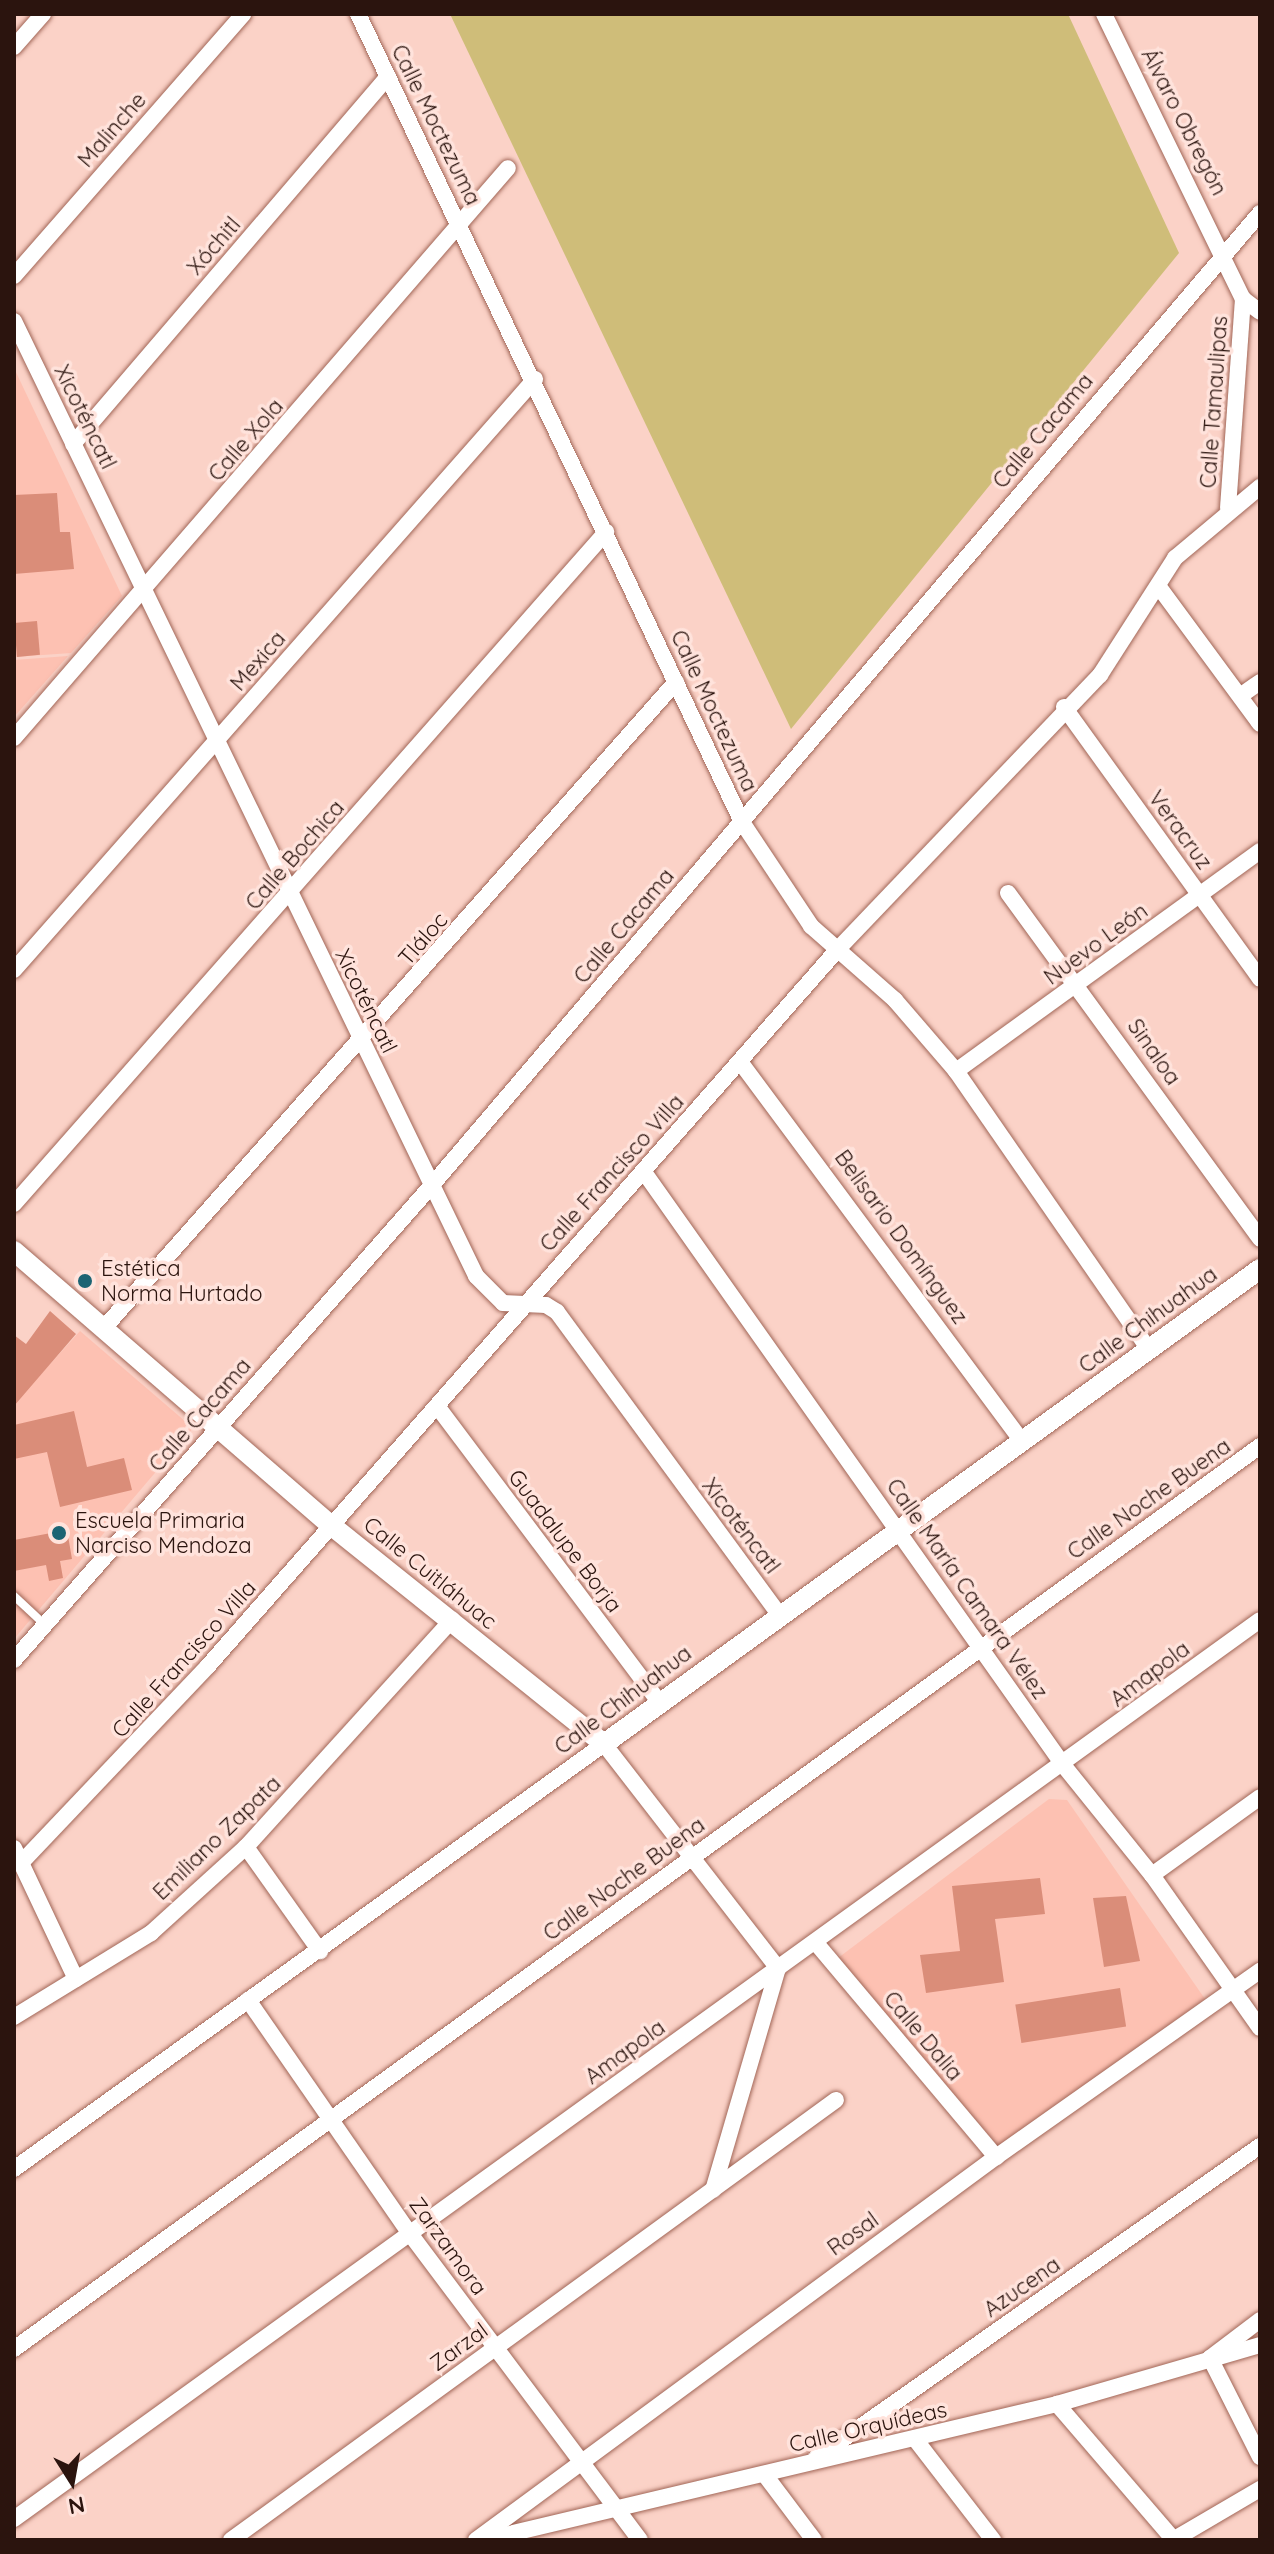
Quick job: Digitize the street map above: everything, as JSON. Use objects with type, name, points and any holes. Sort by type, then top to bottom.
[{"type":"street","points":[[14,47],[43,14]]},
{"type":"street","name":"Malinche","points":[[14,276],[243,14]]},
{"type":"street","name":"Calle Moctezuma","points":[[358,14],[535,379],[742,822],[811,926],[839,948],[956,1071],[1149,1350]]},
{"type":"street","name":"Álvaro Obregón","points":[[1104,14],[1224,250],[1243,299]]},
{"type":"street","name":"Xóchitl","points":[[73,444],[388,77]]},
{"type":"street","name":"Calle Xola","points":[[14,738],[461,227],[508,168]]},
{"type":"street","name":"Calle Cacama","points":[[14,1660],[432,1185],[1224,250],[1260,213]]},
{"type":"street","points":[[1243,299],[1260,312]]},
{"type":"street","name":"Calle Tamaulipas","points":[[1228,508],[1243,299]]},
{"type":"street","name":"Xicoténcatl","points":[[14,321],[476,1276],[503,1303],[546,1305],[557,1312],[779,1614]]},
{"type":"street","name":"Mexica","points":[[14,970],[535,379]]},
{"type":"street","name":"Calle Francisco Villa","points":[[18,1856],[332,1526],[521,1304],[644,1172],[839,948],[1064,707],[1100,675],[1175,558],[1228,508],[1260,487]]},
{"type":"street","name":"Calle Bochica","points":[[14,1204],[606,532]]},
{"type":"street","points":[[1159,587],[1260,724]]},
{"type":"street","name":"Tláloc","points":[[104,1328],[362,1043],[676,682]]},
{"type":"street","points":[[1240,696],[1260,682]]},
{"type":"street","name":"Veracruz","points":[[1064,707],[1260,979]]},
{"type":"street","name":"Nuevo León","points":[[956,1071],[1079,985],[1260,851]]},
{"type":"street","name":"Sinaloa","points":[[1008,893],[1079,985],[1260,1239]]},
{"type":"street","name":"Belisario Domínguez","points":[[741,1063],[1021,1440]]},
{"type":"street","name":"Calle María Camara Vélez","points":[[644,1172],[1064,1766],[1152,1875],[1260,2028]]},
{"type":"street","name":"Calle Cuitláhuac","points":[[14,1251],[220,1425],[332,1526],[604,1744],[695,1855],[778,1968]]},
{"type":"street","name":"Calle Chihuahua","points":[[14,2169],[320,1951],[779,1614],[1260,1269]]},
{"type":"street","name":"Guadalupe Borja","points":[[437,1406],[659,1702]]},
{"type":"street","name":"Calle Noche Buena","points":[[14,2349],[981,1645],[1260,1446]]},
{"type":"street","name":"Emiliano Zapata","points":[[14,2017],[151,1933],[246,1847],[452,1620]]},
{"type":"street","name":"Amapola","points":[[14,2519],[778,1968],[1064,1766],[1260,1620]]},
{"type":"street","points":[[1152,1875],[1260,1797]]},
{"type":"street","points":[[246,1847],[320,1951]]},
{"type":"street","points":[[18,1856],[76,1979]]},
{"type":"street","name":"Calle Dalia","points":[[816,1943],[996,2157]]},
{"type":"street","points":[[713,2190],[778,1968]]},
{"type":"street","name":"Rosal","points":[[476,2540],[996,2157],[1260,1971]]},
{"type":"street","name":"Zarzamora","points":[[248,2000],[334,2117],[411,2235],[579,2463],[640,2540]]},
{"type":"street","name":"Zarzal","points":[[231,2540],[836,2100]]},
{"type":"street","name":"Azucena","points":[[810,2463],[1260,2146]]},
{"type":"street","points":[[1260,2320],[1210,2358],[1260,2457]]},
{"type":"street","name":"Calle Orquídeas","points":[[484,2540],[620,2512],[1057,2404],[1260,2345]]},
{"type":"street","points":[[1057,2404],[1174,2540],[1260,2489]]},
{"type":"street","points":[[915,2439],[993,2540]]},
{"type":"street","points":[[765,2475],[814,2540]]},
{"type":"lane","points":[[14,1596],[45,1625]]},
{"type":"shaded area","points":[[450,14],[1068,14],[1179,253],[791,729]]},
{"type":"shaded area","points":[[14,368],[122,596],[71,653],[14,657]]},
{"type":"shaded area","points":[[68,656],[14,717],[14,660]]},
{"type":"shaded area","name":"Escuela Primaria Narciso Mendoza","points":[[80,1331],[193,1428],[14,1639],[14,1404]]},
{"type":"shaded area","points":[[1049,1799],[1067,1800],[1205,1999],[998,2146],[838,1958]]},
{"type":"building","points":[[57,493],[60,532],[70,532],[74,569],[14,574],[14,495]]},
{"type":"building","points":[[37,621],[40,655],[17,657],[14,623]]},
{"type":"building","points":[[50,1311],[76,1334],[14,1406],[14,1335],[26,1344]]},
{"type":"building","points":[[74,1411],[87,1467],[124,1458],[132,1490],[60,1507],[47,1452],[14,1459],[14,1425]]},
{"type":"building","points":[[67,1530],[72,1559],[60,1561],[63,1578],[49,1581],[46,1565],[14,1571],[14,1540]]},
{"type":"building","points":[[1040,1878],[1045,1914],[995,1919],[1004,1982],[926,1993],[920,1955],[960,1951],[952,1886]]},
{"type":"building","points":[[1126,1896],[1140,1961],[1104,1967],[1093,1898]]},
{"type":"building","points":[[1120,1988],[1126,2027],[1021,2043],[1015,2005]]},
{"type":"place","name":"Estética Norma Hurtado","points":[[85,1281]]},
{"type":"place","name":"Escuela Primaria Narciso Mendoza","points":[[59,1533]]}]
